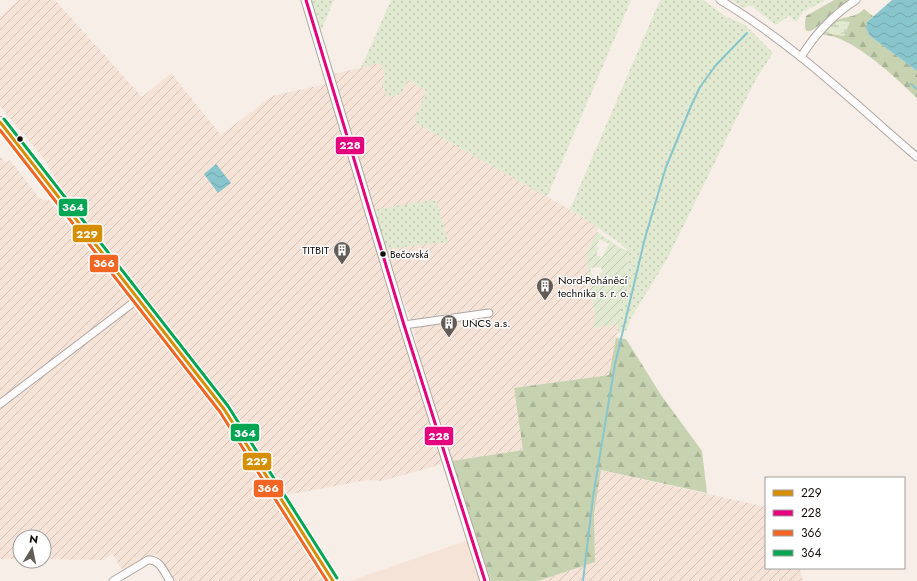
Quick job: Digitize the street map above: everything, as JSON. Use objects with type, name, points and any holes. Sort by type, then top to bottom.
[{"type":"main road","points":[[0,122],[236,427],[333,581]]},
{"type":"street","points":[[306,0],[404,325],[485,581]]},
{"type":"street","points":[[720,0],[742,14],[801,57],[917,157]]},
{"type":"street","points":[[801,57],[818,33],[840,10],[856,0]]},
{"type":"street","points":[[0,404],[138,299]]},
{"type":"street","points":[[404,325],[489,313]]},
{"type":"street","points":[[116,579],[148,560],[153,560],[158,562],[170,581]]},
{"type":"shaded area","points":[[18,0],[55,0],[142,97],[171,73],[221,135],[272,96],[326,84],[442,461],[439,465],[382,481],[368,480],[286,495],[229,408],[63,194],[45,160],[0,106],[0,17]]},
{"type":"shaded area","points":[[379,63],[385,73],[382,86],[402,93],[408,79],[427,91],[414,122],[571,210],[598,228],[586,253],[595,318],[593,328],[619,324],[609,375],[514,388],[523,450],[452,461],[423,372],[411,320],[390,265],[334,74]]},
{"type":"shaded area","points":[[0,156],[6,163],[10,160],[40,199],[49,200],[216,410],[326,581],[174,581],[156,554],[124,572],[112,554],[103,560],[52,559],[52,529],[12,529],[12,559],[0,559]]},
{"type":"shaded area","points":[[600,470],[765,507],[765,569],[800,569],[803,581],[538,581],[595,562],[594,514]]},
{"type":"shaded area","points":[[468,540],[481,581],[350,581]]},
{"type":"green space","points":[[311,0],[334,0],[321,31]]},
{"type":"green space","points":[[391,0],[631,0],[547,197],[414,122],[426,91],[408,80],[402,93],[389,98],[382,86],[385,74],[379,63],[361,68]]},
{"type":"green space","points":[[660,0],[703,0],[725,16],[745,25],[773,53],[756,79],[666,261],[631,318],[627,330],[617,333],[629,251],[570,209]]},
{"type":"green space","points":[[732,0],[826,0],[803,12],[796,22],[789,16],[776,25],[750,5],[744,8]]},
{"type":"green space","points":[[834,0],[851,0],[837,8],[816,28],[807,31],[805,26],[806,16]]},
{"type":"green space","points":[[864,9],[873,16],[867,22],[870,36],[917,71],[917,98],[889,72],[857,48],[835,37],[819,34],[829,23],[853,16]]},
{"type":"green space","points":[[836,22],[850,22],[844,36],[824,33]]},
{"type":"green space","points":[[433,200],[436,201],[438,206],[448,242],[386,249],[375,214],[378,209]]},
{"type":"green space","points":[[597,232],[620,248],[629,251],[619,324],[593,328],[595,318],[586,253]],"holes":[[[600,239],[609,244],[602,258],[596,255],[599,248],[596,246]],[[601,267],[602,272],[599,273],[599,279],[593,280],[590,268]]]},
{"type":"green space","points":[[616,338],[626,339],[661,395],[702,451],[707,493],[601,470],[594,514],[595,562],[538,581],[491,581],[452,461],[523,450],[514,388],[609,375]]},
{"type":"water","points":[[892,0],[917,0],[917,71],[870,36],[866,28],[867,22]]},
{"type":"water","points":[[216,164],[231,183],[218,193],[204,174]]},
{"type":"waterway","points":[[583,581],[593,497],[615,364],[645,238],[666,167],[700,87],[716,65],[747,33]]},
{"type":"waterway","points":[[911,84],[917,89]]},
{"type":"transit line","name":"228","points":[[306,0],[404,325],[485,581]]},
{"type":"transit line","name":"364","points":[[4,119],[228,406],[337,578]]},
{"type":"transit line","name":"229","points":[[0,122],[224,409],[333,581]]},
{"type":"transit line","name":"366","points":[[0,130],[220,412],[327,581]]},
{"type":"place","name":"Bečovská","points":[[383,254]]},
{"type":"place","name":"TITBIT","points":[[342,265]]},
{"type":"place","name":"Nord-Poháněcí technika s. r. o.","points":[[545,301]]},
{"type":"place","name":"UNCS a.s.","points":[[449,338]]}]
